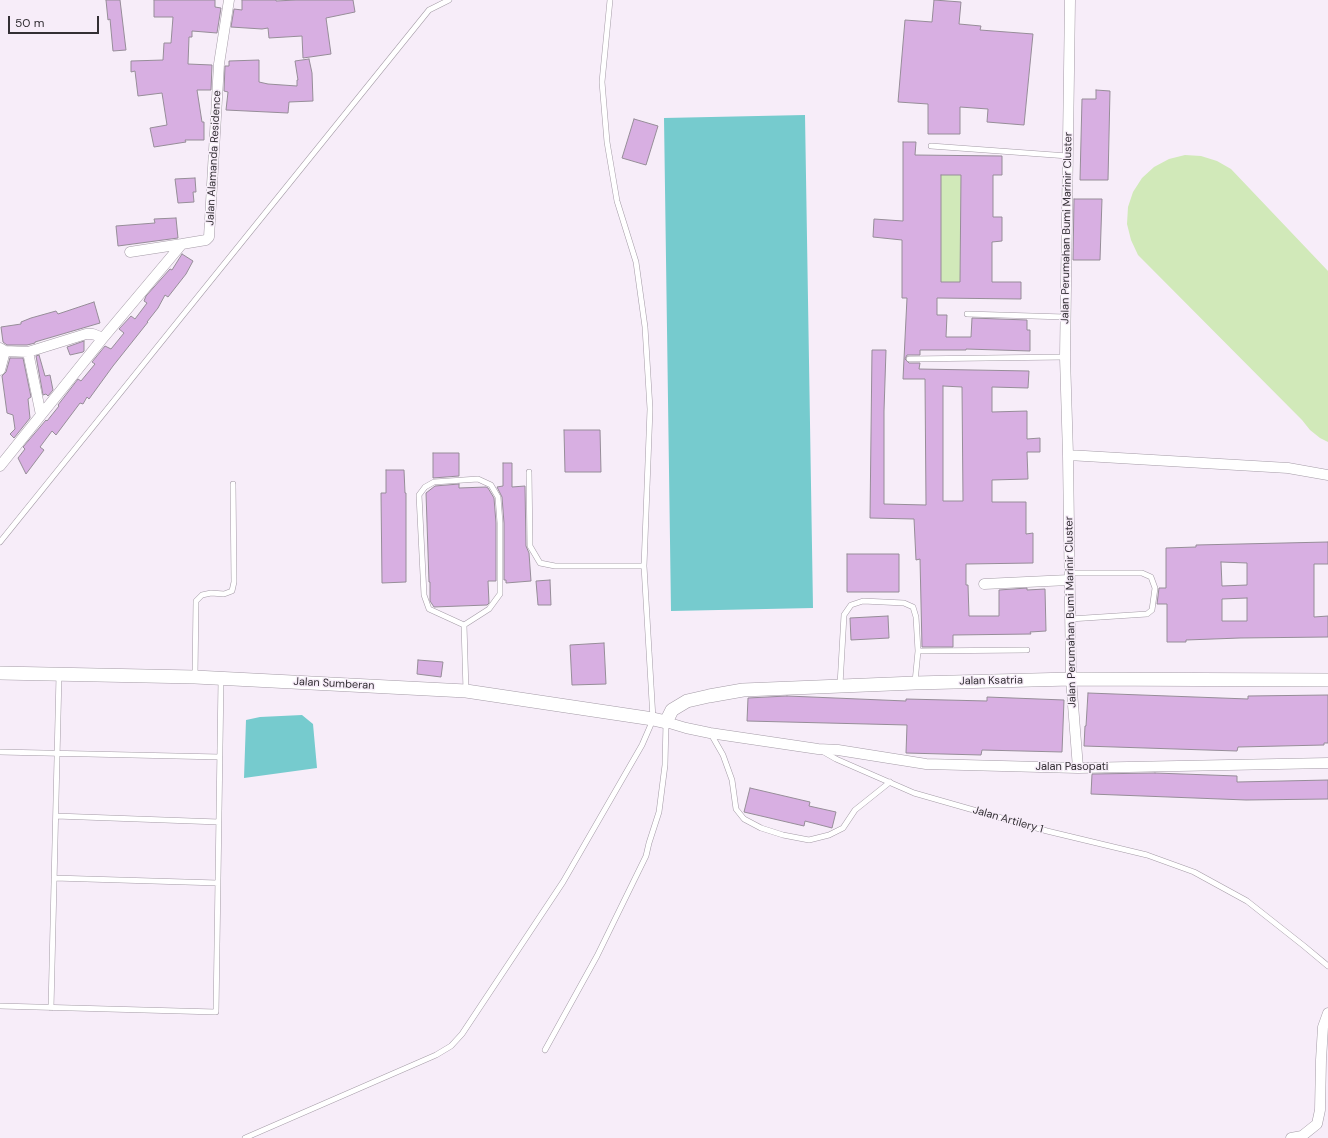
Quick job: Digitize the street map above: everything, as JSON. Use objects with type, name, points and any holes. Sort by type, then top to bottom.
[{"type":"street","name":"Jalan Alamanda Residence","points":[[130,252],[206,240],[210,235],[219,64],[229,0]]},
{"type":"street","name":"Jalan Perumahan Bumi Marinir Cluster","points":[[1070,0],[1065,357],[1071,679],[1078,768]]},
{"type":"street","points":[[0,466],[103,338],[182,244]]},
{"type":"street","points":[[0,370],[2,350],[28,352],[86,334],[93,334],[103,338]]},
{"type":"street","points":[[28,352],[41,415]]},
{"type":"street","points":[[0,450],[7,458]]},
{"type":"street","points":[[1068,455],[1288,468],[1328,475]]},
{"type":"street","points":[[984,584],[1069,576]]},
{"type":"street","name":"Jalan Sumberan","points":[[0,674],[59,674],[195,678],[466,691],[659,720]]},
{"type":"street","name":"Jalan Ksatria","points":[[659,720],[687,701],[743,690],[915,683],[1071,679],[1328,680]]},
{"type":"street","name":"Jalan Artilery 1","points":[[659,720],[710,733],[818,749]]},
{"type":"street","name":"Jalan Pasopati","points":[[818,749],[838,750],[926,764],[1078,768],[1328,763]]},
{"type":"street","points":[[1291,1138],[1302,1136],[1317,1124],[1320,1110],[1323,1027],[1328,1013]]},
{"type":"lane","points":[[0,542],[429,10],[449,0]]},
{"type":"lane","points":[[545,1050],[597,956],[646,856],[648,843],[659,812],[666,765],[659,720],[644,566],[650,401],[645,327],[636,262],[617,201],[607,142],[602,82],[610,0]]},
{"type":"lane","points":[[931,146],[1068,156]]},
{"type":"lane","points":[[967,314],[1065,317]]},
{"type":"lane","points":[[909,359],[1065,357]]},
{"type":"lane","points":[[529,472],[530,546],[540,563],[555,566],[644,566]]},
{"type":"lane","points":[[478,479],[491,485],[498,497],[500,523],[500,594],[489,609],[464,625],[429,608],[424,595],[420,495],[425,487],[434,482],[478,479]]},
{"type":"lane","points":[[195,678],[196,601],[202,595],[211,593],[224,594],[232,591],[233,586],[233,484]]},
{"type":"lane","points":[[1069,576],[1142,573],[1151,578],[1155,588],[1152,610],[1147,614],[1070,619]]},
{"type":"lane","points":[[840,686],[844,615],[851,605],[863,601],[904,603],[913,607],[916,617],[918,651],[915,683]]},
{"type":"lane","points":[[464,625],[466,691]]},
{"type":"lane","points":[[918,651],[1027,650]]},
{"type":"lane","points":[[51,1008],[59,674]]},
{"type":"lane","points":[[0,1006],[216,1012],[221,679]]},
{"type":"lane","points":[[245,1138],[436,1055],[451,1046],[462,1034],[563,882],[642,745],[659,720]]},
{"type":"lane","points":[[710,733],[723,755],[732,780],[736,809],[744,819],[761,828],[783,835],[809,840],[829,835],[842,828],[856,810],[890,782]]},
{"type":"lane","name":"Jalan Artilery 1","points":[[818,749],[836,759],[922,795],[1047,831],[1147,855],[1194,872],[1247,901],[1328,966]]},
{"type":"lane","points":[[0,752],[220,757]]},
{"type":"lane","points":[[56,816],[219,822]]},
{"type":"lane","points":[[54,878],[218,883]]},
{"type":"green space","points":[[1185,155],[1201,156],[1217,161],[1231,169],[1328,271],[1328,442],[1310,430],[1302,420],[1138,255],[1131,240],[1127,224],[1128,207],[1133,192],[1142,178],[1154,167],[1169,159]]},
{"type":"green space","points":[[933,175],[974,175],[961,188],[960,269],[973,282],[916,282],[941,270],[941,184],[922,184]]},
{"type":"water","points":[[805,115],[813,608],[671,611],[664,118]]},
{"type":"water","points":[[302,715],[313,724],[317,768],[244,778],[246,720],[260,717]]},
{"type":"building","points":[[106,0],[120,0],[126,50],[113,51],[110,19],[108,20]]},
{"type":"building","points":[[154,0],[215,0],[215,7],[221,8],[217,33],[192,31],[192,37],[189,37],[188,64],[212,65],[211,90],[197,90],[202,122],[204,122],[204,140],[185,140],[186,142],[154,147],[150,128],[167,125],[162,93],[138,96],[135,71],[131,72],[131,61],[163,60],[164,43],[171,43],[173,17],[154,17]]},
{"type":"building","points":[[242,0],[353,0],[355,12],[326,18],[331,54],[303,58],[302,36],[269,38],[268,28],[231,27],[234,9],[242,10]]},
{"type":"building","points":[[934,0],[961,2],[959,24],[981,26],[980,30],[1033,34],[1024,125],[987,122],[988,109],[960,107],[960,134],[928,134],[928,104],[898,102],[905,20],[932,22]]},
{"type":"building","points":[[309,59],[312,73],[313,101],[289,102],[288,113],[226,110],[228,92],[224,91],[225,66],[229,66],[229,61],[259,60],[259,82],[297,86],[298,80],[295,61]]},
{"type":"building","points":[[1096,90],[1110,91],[1108,180],[1080,180],[1082,99],[1096,99]]},
{"type":"building","points":[[634,119],[658,126],[646,165],[622,158]]},
{"type":"building","points":[[903,142],[916,142],[915,155],[1002,156],[1002,175],[993,175],[993,217],[1002,217],[1002,241],[992,242],[992,282],[1021,282],[1021,299],[937,298],[937,315],[947,315],[946,337],[971,337],[972,318],[1027,320],[1027,330],[1030,330],[1030,351],[966,349],[920,350],[920,355],[907,355],[905,359],[909,363],[920,363],[919,369],[1029,371],[1028,388],[992,387],[992,412],[1027,411],[1027,439],[1040,438],[1040,452],[1027,452],[1028,479],[992,480],[992,502],[1026,502],[1026,534],[1033,533],[1033,563],[966,564],[966,585],[968,585],[969,616],[999,616],[999,590],[1027,588],[1027,590],[1045,589],[1046,631],[1030,632],[1031,634],[953,635],[953,647],[922,647],[920,559],[916,560],[914,519],[870,518],[872,350],[886,350],[884,411],[884,504],[926,505],[925,379],[903,379],[907,298],[902,298],[902,240],[873,237],[874,219],[903,221]],"holes":[[[941,175],[961,175],[960,282],[941,282]],[[943,386],[962,387],[963,501],[943,501]]]},
{"type":"building","points":[[195,178],[196,192],[193,192],[194,202],[178,203],[175,179]]},
{"type":"building","points":[[1074,199],[1102,199],[1100,260],[1073,260]]},
{"type":"building","points":[[176,218],[178,238],[118,246],[116,226],[155,223],[154,219]]},
{"type":"building","points":[[182,254],[193,261],[186,274],[168,297],[165,295],[148,322],[89,399],[87,397],[83,404],[80,403],[56,435],[52,431],[40,447],[44,450],[26,474],[18,458],[25,449],[23,447],[46,420],[47,421],[78,379],[81,381],[95,364],[92,362],[105,346],[111,349],[124,333],[119,329],[131,316],[135,319],[147,303],[144,301],[146,296],[170,269],[172,270]]},
{"type":"building","points":[[94,302],[100,323],[27,345],[7,345],[3,342],[1,327],[21,324],[21,322],[31,318],[56,311],[58,314]]},
{"type":"building","points":[[84,341],[83,352],[70,355],[67,347]]},
{"type":"building","points":[[39,355],[45,376],[50,375],[53,390],[48,396],[46,394],[43,395],[36,356]]},
{"type":"building","points":[[10,358],[23,358],[31,397],[28,399],[30,418],[14,438],[10,434],[15,429],[13,415],[7,413],[2,376],[6,372]]},
{"type":"building","points":[[564,430],[600,430],[601,472],[565,472]]},
{"type":"building","points":[[433,453],[459,453],[459,476],[433,478]]},
{"type":"building","points":[[503,463],[512,463],[512,487],[525,486],[526,546],[529,553],[531,581],[506,583],[506,580],[504,580],[504,523],[502,497],[497,487],[503,486]]},
{"type":"building","points":[[386,470],[404,470],[406,493],[406,582],[382,583],[381,493],[386,493]]},
{"type":"building","points":[[459,484],[459,488],[486,487],[494,498],[496,523],[496,581],[488,581],[489,603],[487,605],[434,607],[430,601],[426,493],[435,486]]},
{"type":"building","points":[[1328,542],[1328,564],[1314,564],[1314,617],[1328,616],[1328,637],[1240,638],[1167,642],[1167,604],[1157,604],[1159,588],[1166,588],[1166,548],[1196,547],[1196,545]],"holes":[[[1221,562],[1247,563],[1247,585],[1222,586]],[[1247,598],[1247,621],[1222,621],[1222,599]]]},
{"type":"building","points":[[847,554],[899,554],[899,592],[847,592]]},
{"type":"building","points":[[550,580],[551,605],[538,605],[536,581]]},
{"type":"building","points":[[888,616],[889,638],[851,640],[850,618]]},
{"type":"building","points":[[604,643],[606,684],[572,685],[570,645]]},
{"type":"building","points":[[418,660],[443,662],[441,677],[417,674]]},
{"type":"building","points":[[1088,693],[1248,699],[1248,696],[1328,695],[1328,743],[1324,743],[1324,745],[1238,747],[1237,751],[1084,746]]},
{"type":"building","points":[[787,696],[906,701],[906,699],[987,701],[987,697],[1064,700],[1062,752],[982,750],[981,755],[906,753],[907,725],[747,721],[748,698]]},
{"type":"building","points":[[1155,773],[1237,776],[1237,782],[1328,780],[1328,799],[1246,800],[1091,794],[1092,774]]},
{"type":"building","points":[[750,788],[810,802],[809,806],[836,812],[832,828],[805,821],[804,826],[744,812]]}]
